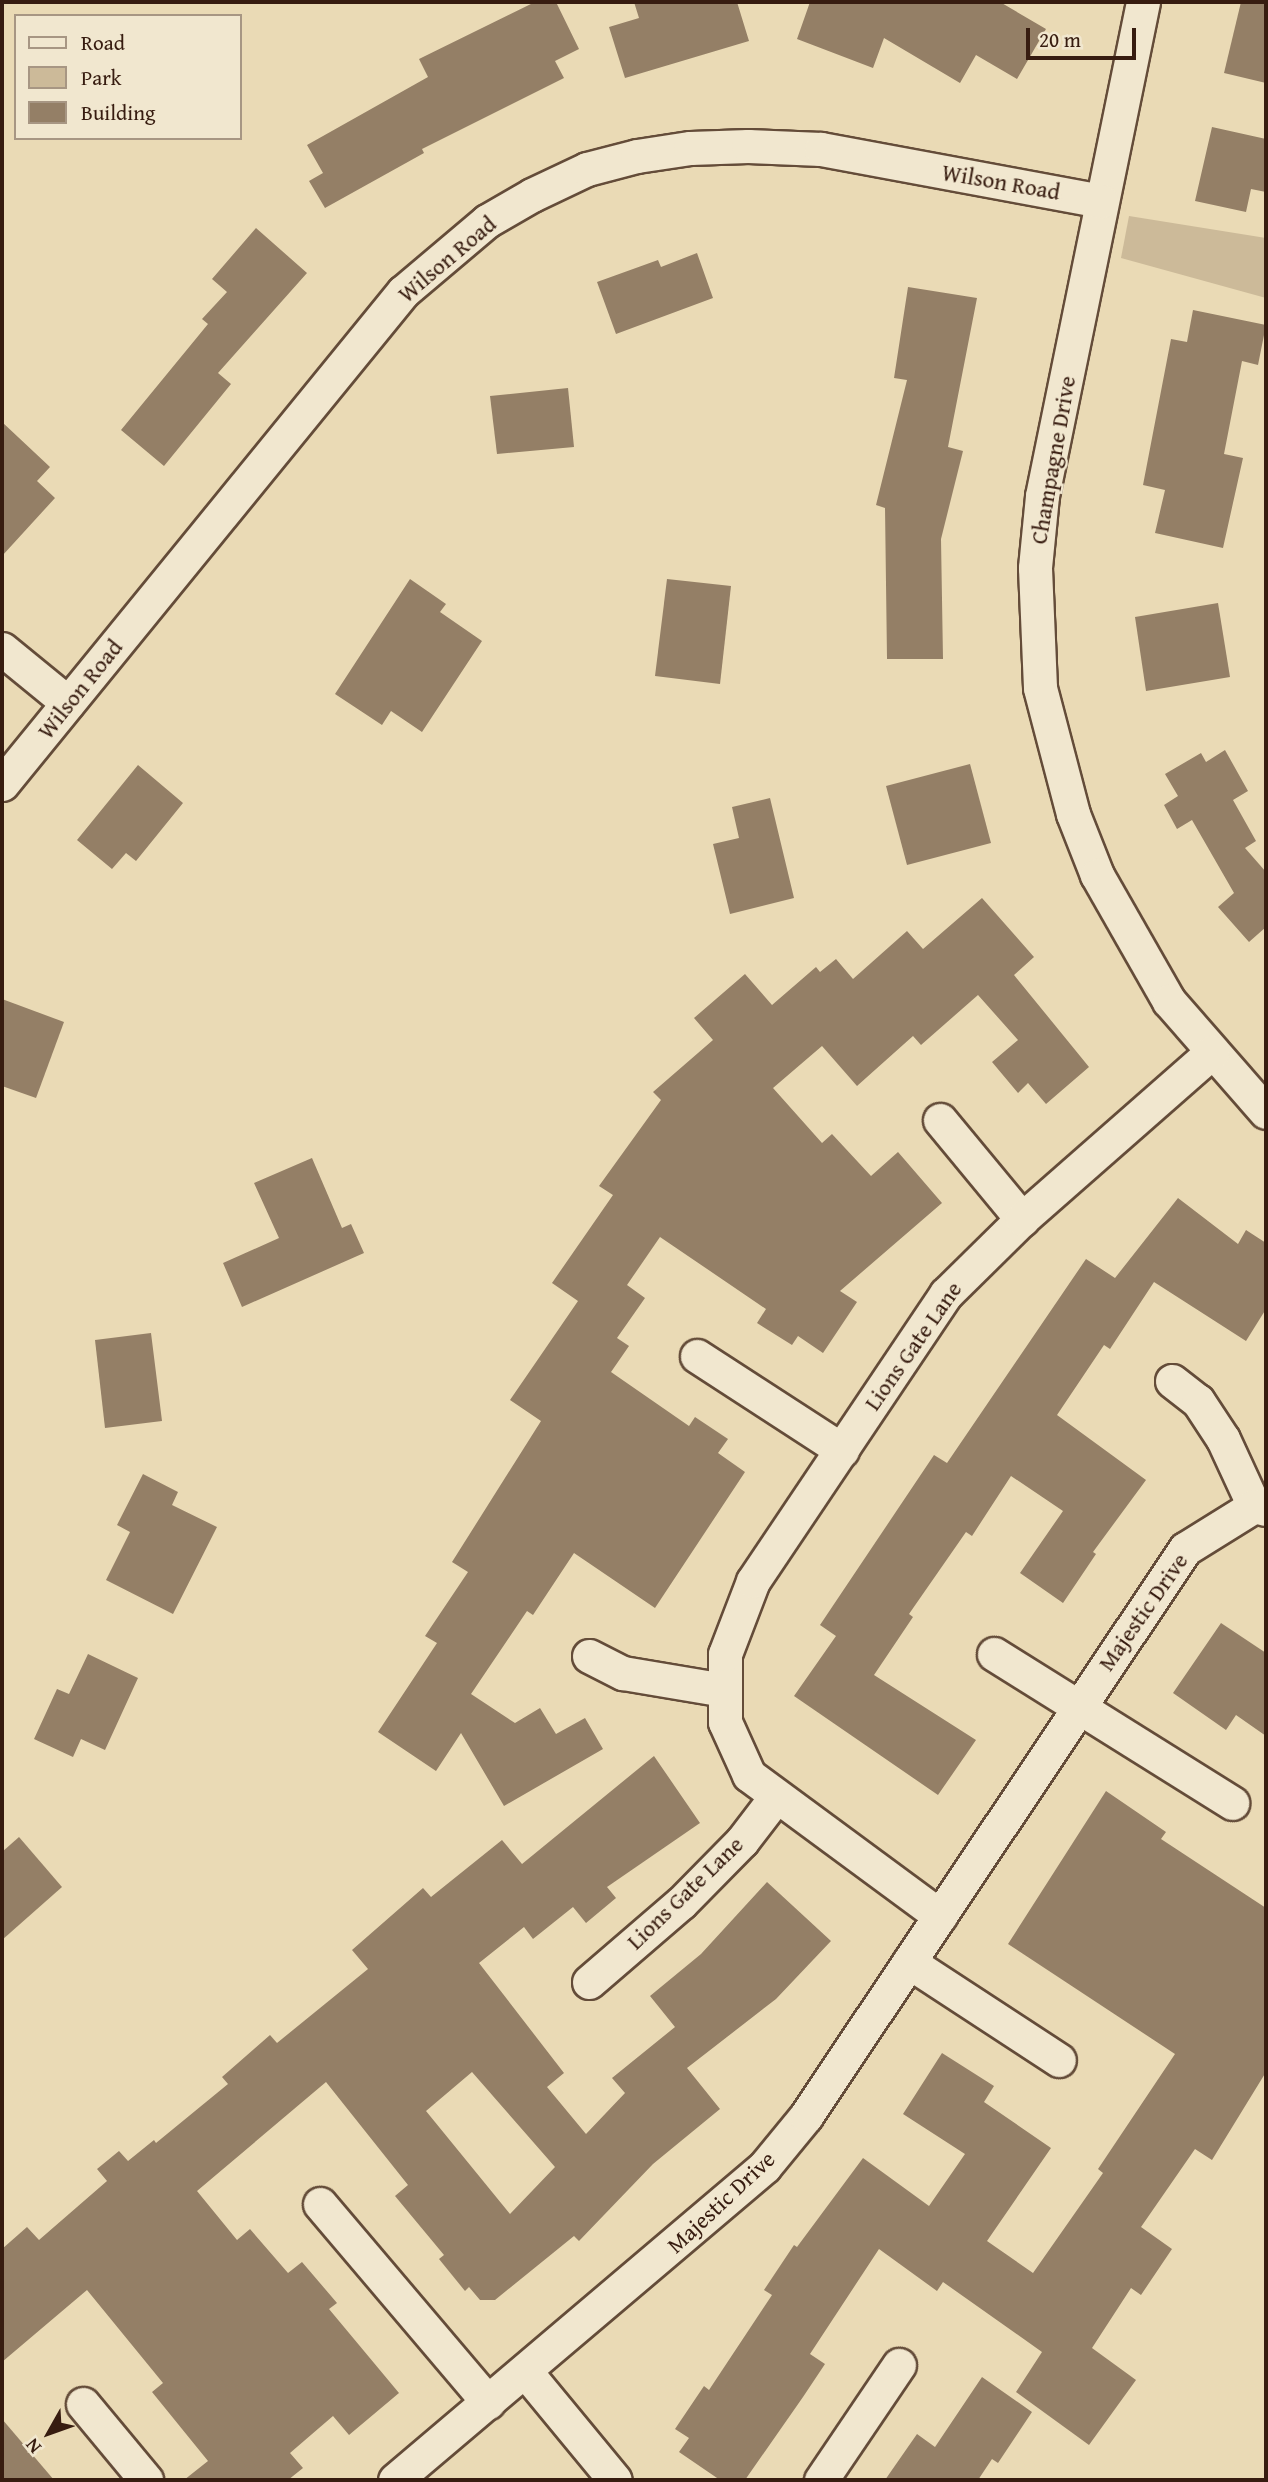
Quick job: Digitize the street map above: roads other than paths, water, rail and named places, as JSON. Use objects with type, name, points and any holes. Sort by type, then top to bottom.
[{"type":"street","name":"Champagne Drive","points":[[1143,2],[1042,496],[1035,568],[1040,688],[1073,814],[1097,874],[1169,1001],[1266,1112]]},
{"type":"street","name":"Wilson Road","points":[[2,784],[403,292],[486,221],[532,195],[587,169],[637,156],[748,146],[821,149],[1101,201]]},
{"type":"street","points":[[2,649],[68,703]]},
{"type":"street","name":"Lions Gate Lane","points":[[940,1916],[775,1798],[749,1775],[736,1754],[725,1722],[725,1654],[753,1581],[946,1294],[1022,1219],[1212,1052]]},
{"type":"street","points":[[940,1120],[1022,1219]]},
{"type":"street","points":[[696,1356],[842,1450]]},
{"type":"street","name":"Majestic Drive","points":[[395,2480],[765,2166],[806,2116],[1185,1549],[1260,1508],[1223,1439],[1198,1401],[1172,1381]]},
{"type":"street","points":[[993,1654],[1232,1803]]},
{"type":"street","points":[[589,1656],[623,1673],[723,1690]]},
{"type":"street","name":"Lions Gate Lane","points":[[589,1982],[681,1903],[742,1841],[775,1798]]},
{"type":"street","points":[[909,1962],[1059,2060]]},
{"type":"street","points":[[320,2204],[488,2402]]},
{"type":"street","points":[[821,2480],[899,2365]]},
{"type":"street","points":[[525,2371],[615,2480]]},
{"type":"street","points":[[83,2404],[146,2480]]}]
